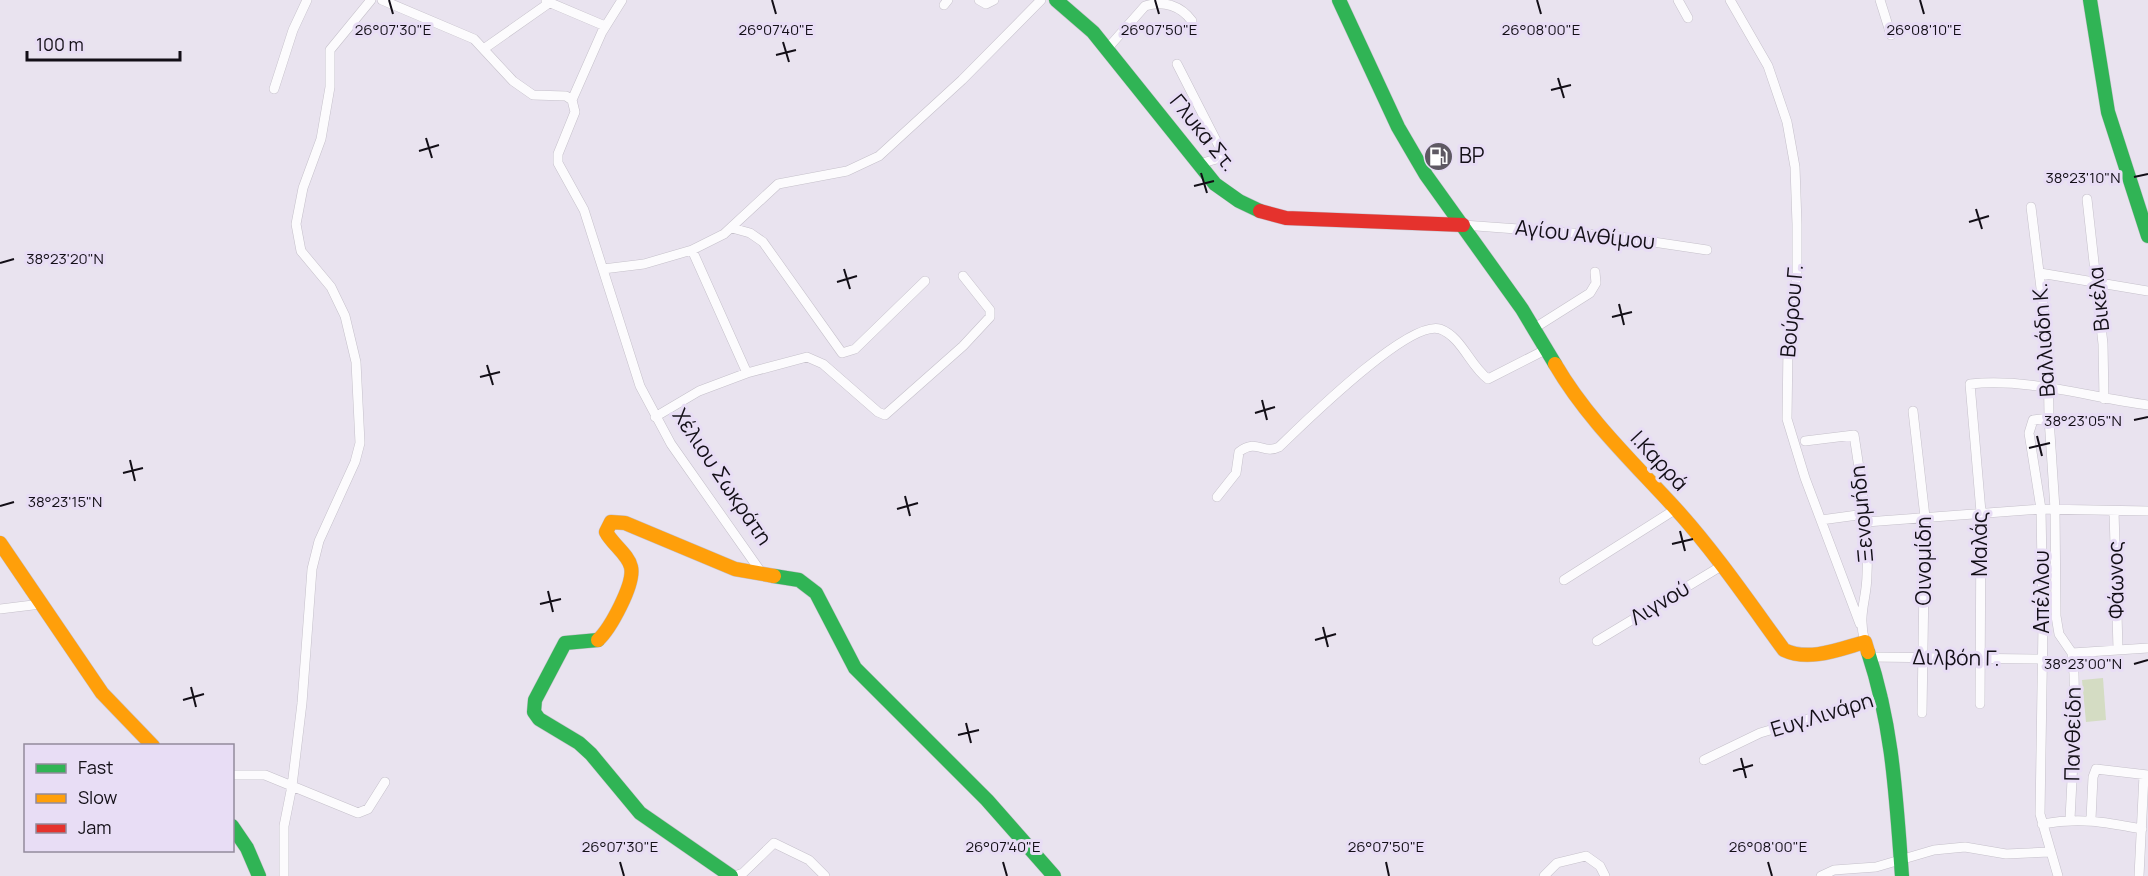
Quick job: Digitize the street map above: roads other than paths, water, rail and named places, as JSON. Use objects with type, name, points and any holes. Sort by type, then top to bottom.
[{"type":"main road","name":"Γλυκα Στ.","points":[[1056,0],[1107,49],[1215,184],[1231,196],[1279,217],[1463,225]]},
{"type":"main road","name":"Ι.Καρρά","points":[[1339,0],[1398,127],[1426,175],[1463,225],[1545,350],[1603,432],[1676,509],[1723,565],[1779,645],[1789,654],[1807,655],[1866,642]]},
{"type":"main road","points":[[2091,0],[2108,112],[2148,236]]},
{"type":"main road","name":"Χέλιου Σωκράτη","points":[[733,876],[640,813],[591,754],[579,743],[539,718],[534,712],[535,700],[565,643],[575,640],[590,643],[604,635],[630,582],[631,567],[608,536],[606,529],[611,522],[625,523],[735,569],[761,572]]},
{"type":"main road","points":[[0,543],[102,693],[151,744]]},
{"type":"main road","points":[[761,572],[799,580],[814,589],[855,668],[987,800],[1046,864],[1054,876]]},
{"type":"main road","points":[[1866,642],[1883,697],[1895,778],[1902,876]]},
{"type":"main road","points":[[234,829],[247,848],[259,876]]},
{"type":"street","points":[[274,89],[292,30],[307,0]]},
{"type":"street","points":[[284,876],[284,826],[292,786],[312,569],[319,541],[355,462],[360,443],[356,362],[345,316],[332,287],[301,251],[296,231],[303,188],[321,139],[330,87],[330,50],[371,0]]},
{"type":"street","points":[[382,0],[474,39],[525,91],[536,97],[562,96],[572,100]]},
{"type":"street","name":"Χέλιου Σωκράτη","points":[[622,0],[605,26],[572,100],[575,112],[558,154],[558,164],[584,210],[640,386],[655,417],[761,572]]},
{"type":"street","points":[[979,0],[986,4],[994,0]]},
{"type":"street","points":[[603,269],[644,264],[692,250],[716,239],[732,228],[762,196],[778,184],[848,171],[879,156],[962,80],[1041,0]]},
{"type":"street","points":[[1677,0],[1688,18]]},
{"type":"street","name":"Βούρου Γ.","points":[[1730,0],[1768,66],[1783,105],[1791,141],[1797,196],[1797,274],[1788,346],[1787,419],[1798,460],[1860,624]]},
{"type":"street","points":[[1880,0],[1891,35]]},
{"type":"street","points":[[485,48],[547,1],[605,26]]},
{"type":"street","points":[[1107,49],[1146,6],[1152,3],[1178,6],[1192,21]]},
{"type":"street","points":[[1178,64],[1223,154],[1220,158],[1199,164]]},
{"type":"street","name":"Βικέλα","points":[[2088,199],[2103,344],[2104,399]]},
{"type":"street","name":"Βαλλιάδη Κ.","points":[[2031,207],[2040,273],[2050,387],[2049,418],[2055,509]]},
{"type":"street","name":"Αγίου Ανθίμου","points":[[1463,225],[1613,236],[1707,250]]},
{"type":"street","points":[[732,228],[750,233],[763,242],[843,353],[855,349],[925,280]]},
{"type":"street","points":[[692,250],[747,374]]},
{"type":"street","points":[[1533,329],[1590,293],[1596,283],[1595,272]]},
{"type":"street","points":[[2040,273],[2148,291]]},
{"type":"street","points":[[655,417],[693,393],[801,358],[813,358],[885,415],[990,317],[990,310],[963,276]]},
{"type":"street","points":[[1217,497],[1236,473],[1239,452],[1247,446],[1256,445],[1269,450],[1279,447],[1350,379],[1420,331],[1435,328],[1448,333],[1488,379],[1545,350]]},
{"type":"street","name":"Μαλάς","points":[[1980,705],[1978,658],[1981,512],[1970,384],[2020,382],[2050,387]]},
{"type":"street","points":[[2050,387],[2104,399],[2148,405]]},
{"type":"street","name":"Οινομίδη","points":[[1913,411],[1925,517],[1922,712]]},
{"type":"street","name":"Απέλλου","points":[[2049,418],[2033,420],[2029,433],[2041,509],[2042,824],[2058,876]]},
{"type":"street","name":"Ξενομήδη","points":[[1805,441],[1854,435],[1866,518],[1868,575],[1860,624],[1866,642]]},
{"type":"street","points":[[1564,579],[1676,509]]},
{"type":"street","points":[[1821,520],[1925,517],[2041,509],[2148,511]]},
{"type":"street","name":"Πανθείδη","points":[[2055,509],[2057,625],[2062,643],[2072,653],[2075,722],[2070,819]]},
{"type":"street","name":"Φάωνος","points":[[2114,511],[2118,649]]},
{"type":"street","name":"Λιγνού","points":[[1597,641],[1723,565]]},
{"type":"street","points":[[0,609],[41,604]]},
{"type":"street","points":[[2072,653],[2148,648]]},
{"type":"street","name":"Διλβόη Γ.","points":[[1870,657],[2042,659]]},
{"type":"street","name":"Ευγ.Λινάρη","points":[[1704,760],[1760,733],[1883,697]]},
{"type":"street","points":[[2091,819],[2094,772],[2099,768],[2146,775],[2139,876]]},
{"type":"street","points":[[234,775],[265,775],[358,813],[368,809],[385,782]]},
{"type":"street","points":[[2042,824],[2070,819],[2091,819],[2142,829]]},
{"type":"street","points":[[733,876],[743,873],[774,843],[808,860],[825,876]]},
{"type":"street","points":[[1821,876],[1834,870],[1876,867],[1934,850],[1965,847],[2006,854],[2050,852]]},
{"type":"street","points":[[1544,876],[1557,863],[1586,856],[1600,866],[1605,876]]},
{"type":"place","name":"BP","points":[[1438,156]]}]
